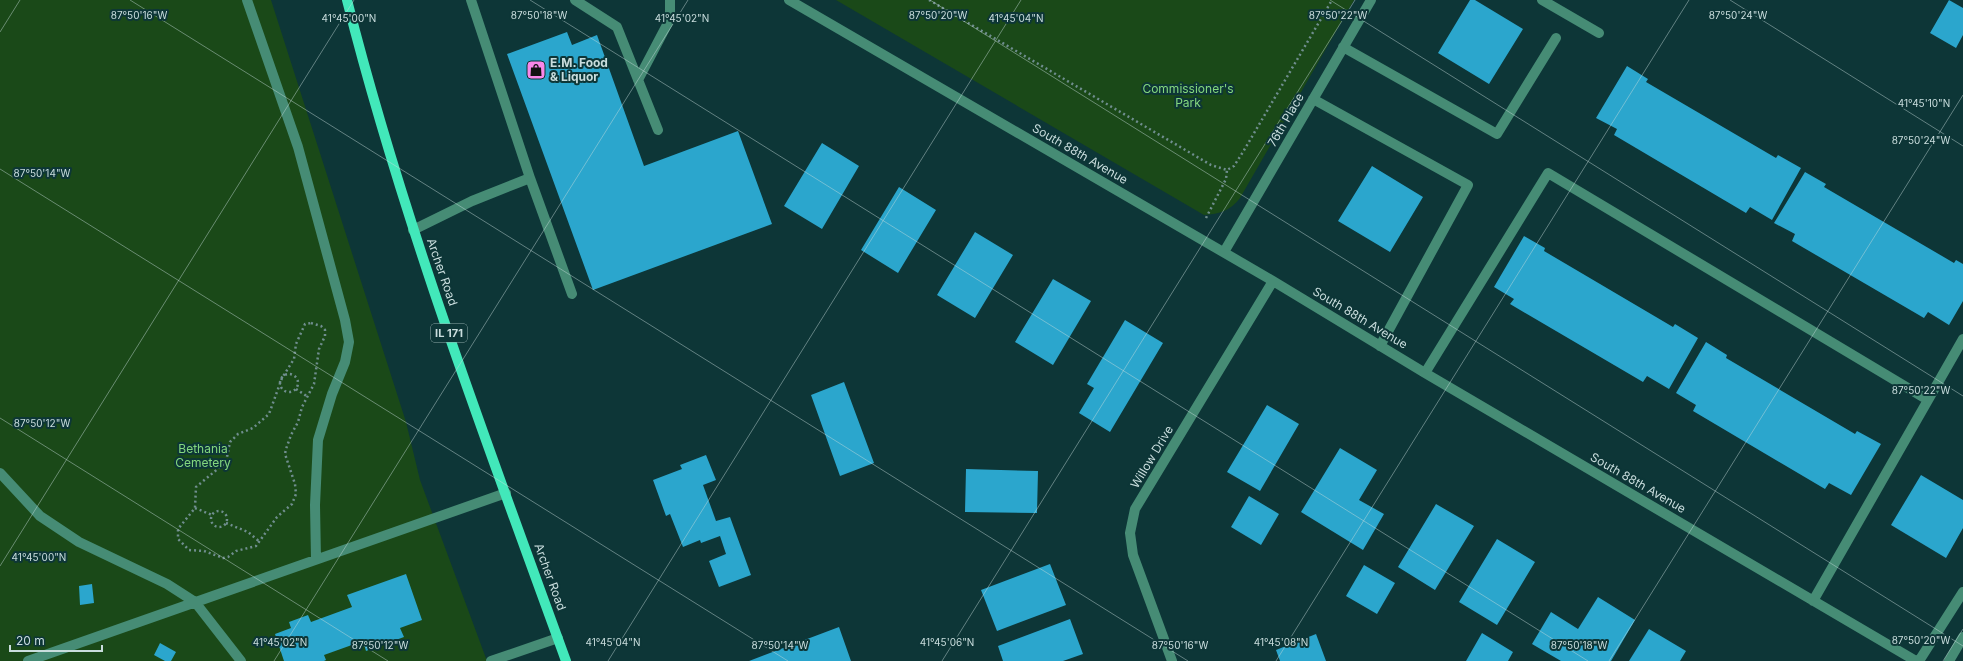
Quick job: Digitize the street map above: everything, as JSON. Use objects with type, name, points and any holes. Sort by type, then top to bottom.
[{"type":"main road","name":"Archer Road","points":[[347,0],[364,67],[413,230],[566,661]]},
{"type":"street","points":[[247,0],[298,147],[345,320],[349,342],[345,362],[332,394],[318,440],[315,505],[316,559]]},
{"type":"street","points":[[471,0],[530,178],[572,294]]},
{"type":"street","points":[[575,0],[617,27],[658,130]]},
{"type":"street","points":[[638,80],[670,19],[670,0]]},
{"type":"street","name":"South 88th Avenue","points":[[789,0],[1224,252],[1425,373],[1917,661]]},
{"type":"street","name":"76th Place","points":[[1224,252],[1371,0]]},
{"type":"street","points":[[1542,0],[1599,33]]},
{"type":"street","points":[[1343,47],[1497,134],[1556,38]]},
{"type":"street","points":[[1313,99],[1468,185],[1380,346]]},
{"type":"street","points":[[1425,373],[1548,173],[1928,400]]},
{"type":"street","points":[[413,230],[472,201],[530,178]]},
{"type":"street","name":"Willow Drive","points":[[1172,661],[1133,555],[1130,533],[1135,509],[1273,281]]},
{"type":"street","points":[[1813,601],[1963,339]]},
{"type":"street","points":[[0,473],[40,516],[79,542],[167,584],[195,602],[241,661]]},
{"type":"street","points":[[28,661],[316,559],[506,494]]},
{"type":"street","points":[[1917,661],[1963,592]]},
{"type":"street","points":[[1948,661],[1963,637]]},
{"type":"street","points":[[492,661],[558,638]]},
{"type":"path","points":[[929,0],[1211,165],[1227,170],[1234,166],[1243,152],[1332,0]]},
{"type":"path","points":[[1196,236],[1220,193],[1226,179],[1227,170]]},
{"type":"path","points":[[311,323],[321,326],[324,330],[325,336],[319,349],[314,384],[302,407],[298,422],[286,449],[286,454],[293,474],[296,494],[292,504],[277,517],[256,546],[236,551],[228,557],[223,558],[204,552],[189,550],[178,539],[178,529],[195,508],[196,486],[226,462],[230,442],[238,434],[253,428],[269,414],[282,378],[294,359],[296,344],[306,324],[311,323]]},
{"type":"path","points":[[296,389],[298,379],[294,375],[287,374],[282,378],[281,384],[284,390],[293,391],[296,389],[308,396]]},
{"type":"path","points":[[195,508],[212,515]]},
{"type":"path","points":[[220,510],[225,513],[227,518],[226,523],[222,527],[216,527],[210,520],[212,515],[215,511],[220,510]]},
{"type":"path","points":[[226,523],[248,532],[260,542]]},
{"type":"green space","name":"Bethania Cemetery","points":[[0,0],[271,0],[406,422],[420,480],[487,661],[0,661]]},
{"type":"green space","name":"Commissioner's Park","points":[[836,0],[1354,0],[1240,198],[1224,211],[1204,215]]},
{"type":"building","points":[[1470,0],[1475,0],[1523,29],[1489,84],[1438,53]]},
{"type":"building","points":[[1949,0],[1963,8],[1963,35],[1956,48],[1930,33]]},
{"type":"building","points":[[567,32],[572,45],[597,35],[644,166],[738,131],[772,224],[593,290],[507,54]]},
{"type":"building","points":[[1627,66],[1648,79],[1646,82],[1776,158],[1778,155],[1801,168],[1772,220],[1750,207],[1746,213],[1614,135],[1617,129],[1596,118]]},
{"type":"building","points":[[822,143],[859,166],[822,229],[784,206]]},
{"type":"building","points":[[1372,166],[1423,197],[1390,252],[1338,221]]},
{"type":"building","points":[[1805,172],[1826,184],[1824,187],[1954,263],[1956,260],[1963,264],[1963,301],[1949,325],[1928,312],[1924,318],[1792,241],[1795,234],[1774,223]]},
{"type":"building","points":[[899,187],[936,210],[898,273],[861,250]]},
{"type":"building","points":[[975,232],[1013,255],[975,318],[937,295]]},
{"type":"building","points":[[1524,236],[1545,248],[1544,251],[1673,327],[1675,324],[1698,338],[1669,389],[1647,376],[1643,382],[1510,304],[1514,299],[1494,287]]},
{"type":"building","points":[[1053,279],[1091,301],[1053,365],[1015,342]]},
{"type":"building","points":[[1125,320],[1163,343],[1110,432],[1079,413],[1094,388],[1087,384]]},
{"type":"building","points":[[1706,342],[1727,355],[1726,358],[1855,434],[1857,431],[1881,444],[1851,495],[1829,483],[1825,489],[1693,411],[1696,405],[1676,393]]},
{"type":"building","points":[[844,382],[874,463],[840,476],[811,395]]},
{"type":"building","points":[[1267,405],[1299,424],[1260,491],[1227,472]]},
{"type":"building","points":[[1340,448],[1377,470],[1359,500],[1384,514],[1363,550],[1301,512]]},
{"type":"building","points":[[706,455],[716,480],[703,485],[716,521],[730,517],[751,575],[719,587],[709,561],[726,554],[720,536],[701,543],[700,540],[683,547],[670,514],[666,516],[653,480],[682,469],[680,465]]},
{"type":"building","points":[[966,469],[1038,471],[1037,513],[965,512]]},
{"type":"building","points":[[1921,475],[1963,500],[1963,528],[1946,558],[1891,525]]},
{"type":"building","points":[[1249,496],[1279,514],[1261,545],[1231,527]]},
{"type":"building","points":[[1436,504],[1474,526],[1435,590],[1398,567]]},
{"type":"building","points":[[1497,539],[1535,562],[1497,625],[1459,602]]},
{"type":"building","points":[[1050,564],[1066,605],[997,631],[981,590]]},
{"type":"building","points":[[1364,565],[1395,583],[1377,614],[1346,596]]},
{"type":"building","points":[[406,574],[422,620],[400,628],[404,637],[366,651],[363,641],[324,655],[326,660],[324,661],[284,661],[275,634],[291,628],[289,622],[308,615],[311,622],[352,607],[347,595]]},
{"type":"building","points":[[92,584],[94,603],[80,605],[79,586]]},
{"type":"building","points":[[1598,597],[1635,620],[1611,661],[1561,661],[1532,644],[1551,612],[1578,629]]},
{"type":"building","points":[[1070,619],[1083,654],[1063,661],[1003,661],[998,646]]},
{"type":"building","points":[[839,627],[851,661],[749,661]]},
{"type":"building","points":[[1649,629],[1686,651],[1680,661],[1629,661]]},
{"type":"building","points":[[1482,633],[1513,652],[1508,661],[1466,661]]},
{"type":"building","points":[[1316,634],[1326,661],[1280,661],[1276,650]]},
{"type":"building","points":[[160,643],[176,652],[171,661],[165,661],[154,655]]},
{"type":"place","name":"E.M. Food & Liquor","points":[[536,70]]}]
